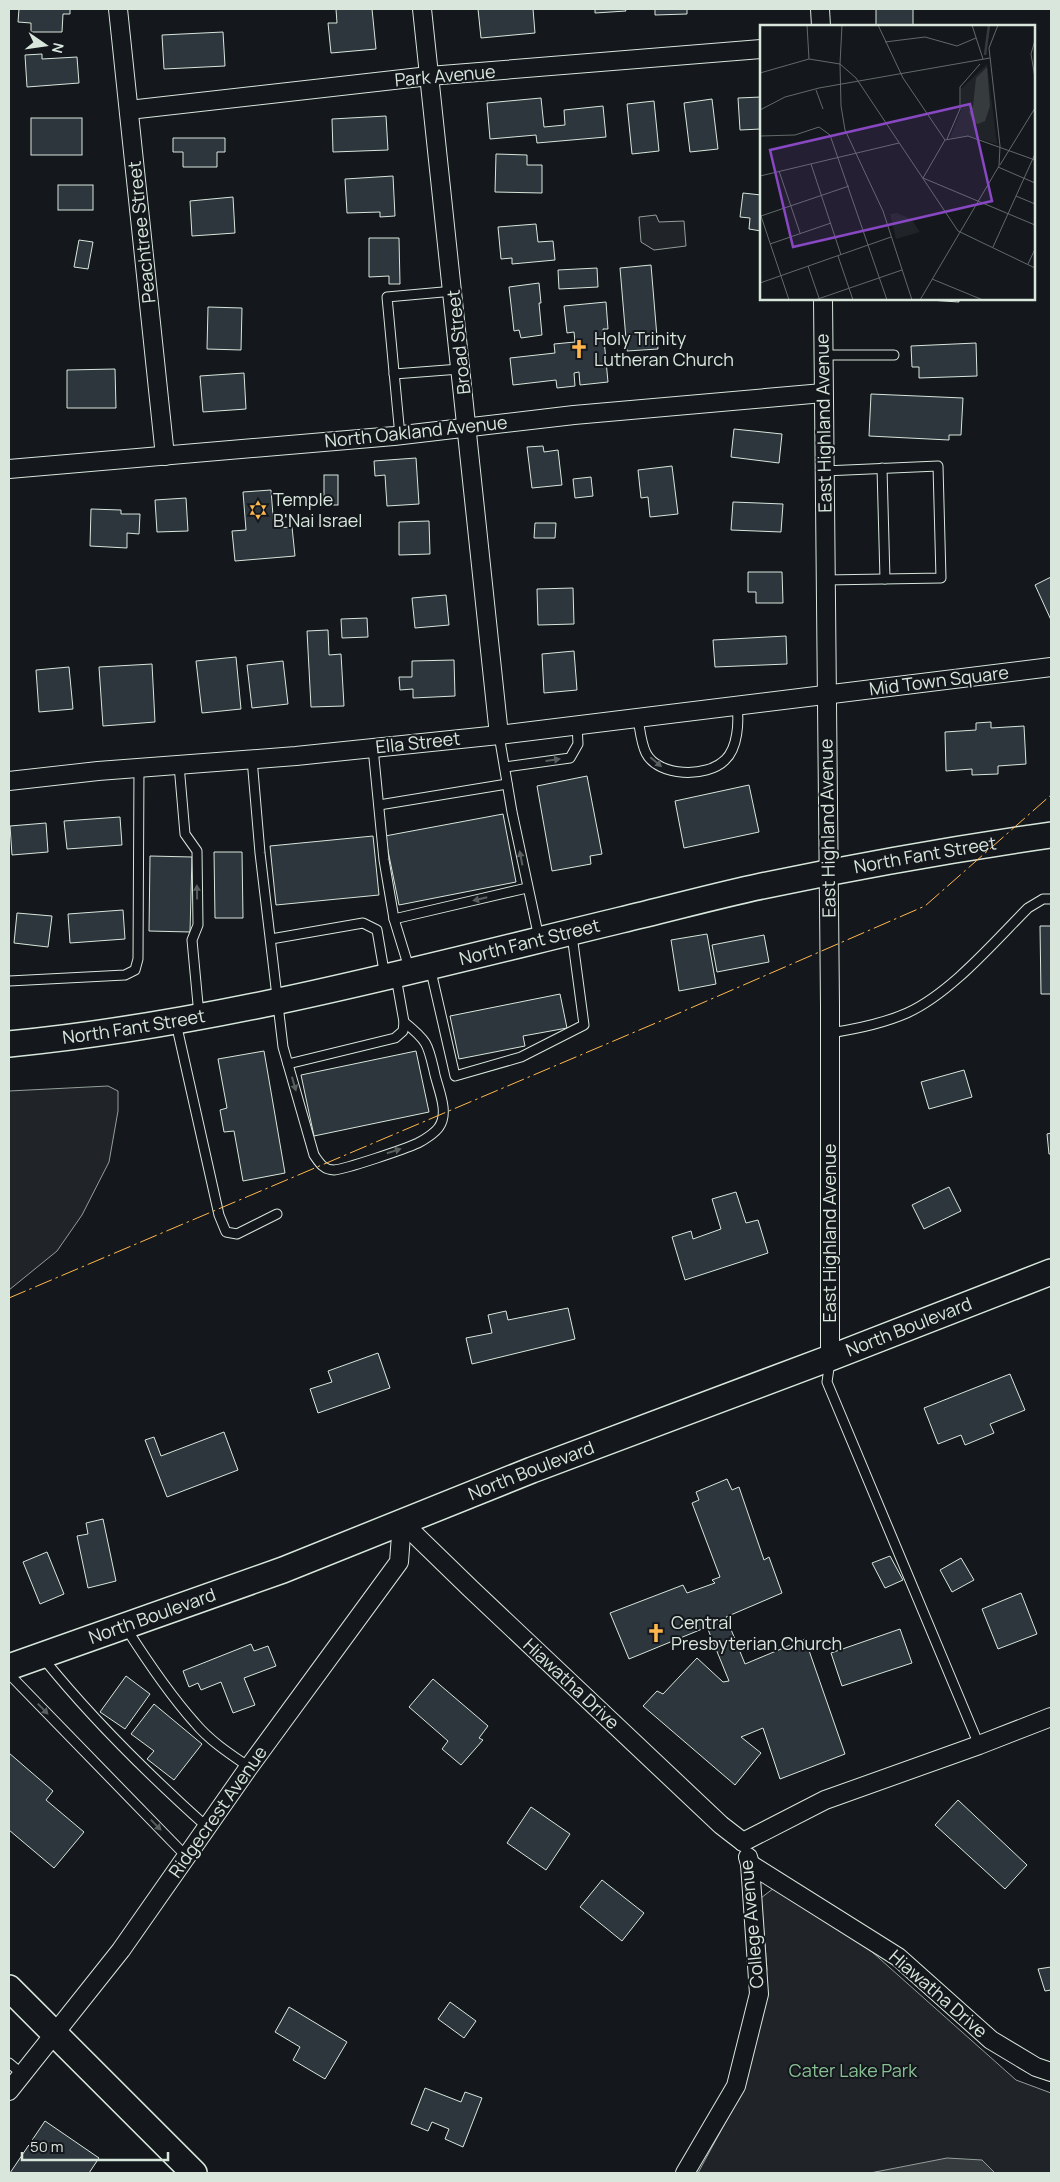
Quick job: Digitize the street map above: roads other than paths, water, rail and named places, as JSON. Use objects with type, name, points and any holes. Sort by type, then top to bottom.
[{"type":"main road","name":"North Fant Street","points":[[9,1044],[71,1038],[188,1020],[278,1002],[760,886],[975,846],[1051,835]]},
{"type":"main road","name":"North Boulevard","points":[[9,1668],[283,1570],[532,1470],[830,1358],[1051,1272]]},
{"type":"main road","points":[[9,1988],[194,2173]]},
{"type":"street","name":"Peachtree Street","points":[[118,9],[165,456]]},
{"type":"street","name":"Broad Street","points":[[422,9],[454,291],[460,369],[468,427],[499,735]]},
{"type":"street","points":[[820,9],[821,25]]},
{"type":"street","name":"Park Avenue","points":[[129,110],[429,76],[760,49]]},
{"type":"street","name":"East Highland Avenue","points":[[823,300],[829,873],[830,1358]]},
{"type":"street","name":"North Oakland Avenue","points":[[9,470],[400,436],[574,416],[823,393]]},
{"type":"street","name":"Mid Town Square","points":[[827,695],[1051,666]]},
{"type":"street","name":"Ella Street","points":[[9,781],[499,735],[827,695]]},
{"type":"street","name":"Ridgecrest Avenue","points":[[9,2091],[15,2068],[54,2033],[121,1950],[249,1767],[399,1562],[402,1522]]},
{"type":"street","name":"Hiawatha Drive","points":[[402,1522],[471,1590],[721,1825],[743,1842]]},
{"type":"street","name":"College Avenue","points":[[685,2173],[736,2086],[759,1994],[750,1864],[743,1842],[825,1800],[1051,1717]]},
{"type":"street","name":"Hiawatha Drive","points":[[750,1864],[898,1957],[991,2040],[1036,2067],[1051,2072]]},
{"type":"lane","points":[[400,436],[387,297],[454,291]]},
{"type":"lane","points":[[823,356],[894,355]]},
{"type":"lane","points":[[394,374],[460,369]]},
{"type":"lane","points":[[824,471],[938,466],[941,578],[826,580]]},
{"type":"lane","points":[[882,468],[885,579]]},
{"type":"lane","points":[[638,719],[646,754],[659,766],[671,772],[708,770],[725,760],[735,740],[739,724],[737,706]]},
{"type":"lane","points":[[505,767],[570,758],[578,744],[577,725]]},
{"type":"lane","points":[[499,735],[527,888],[539,940]]},
{"type":"lane","points":[[288,1064],[395,1038],[402,1031],[404,1022],[405,972],[384,860],[373,748]]},
{"type":"lane","points":[[252,759],[260,853],[283,1047],[314,1155],[323,1167],[333,1170],[346,1167],[418,1143],[438,1128],[443,1119],[443,1106],[428,1045],[422,1036],[404,1022]]},
{"type":"lane","points":[[179,765],[185,834],[197,851],[198,925],[192,940],[188,1020],[219,1215],[226,1232],[236,1234],[276,1214]]},
{"type":"lane","points":[[9,981],[125,975],[135,970],[138,959],[139,768]]},
{"type":"lane","points":[[378,805],[507,784]]},
{"type":"lane","points":[[394,919],[527,888]]},
{"type":"lane","points":[[830,1033],[867,1027],[909,1012],[950,985],[1028,908],[1043,899],[1051,899]]},
{"type":"lane","points":[[271,939],[363,923],[376,930],[405,972],[455,1076],[521,1058],[584,1025],[572,932]]},
{"type":"lane","points":[[830,1358],[827,1382],[979,1745]]},
{"type":"lane","points":[[125,1626],[152,1667],[195,1723],[214,1741],[249,1767]]},
{"type":"lane","points":[[42,1656],[64,1684],[146,1770],[207,1827]]},
{"type":"lane","points":[[9,1674],[186,1856]]},
{"type":"place","name":"Holy Trinity Lutheran Church","points":[[579,349]]},
{"type":"place","name":"Temple B'Nai Israel","points":[[258,510]]},
{"type":"place","name":"Central Presbyterian Church","points":[[656,1633]]},
{"type":"park label","name":"Cater Lake Park","points":[[853,2071]]}]
